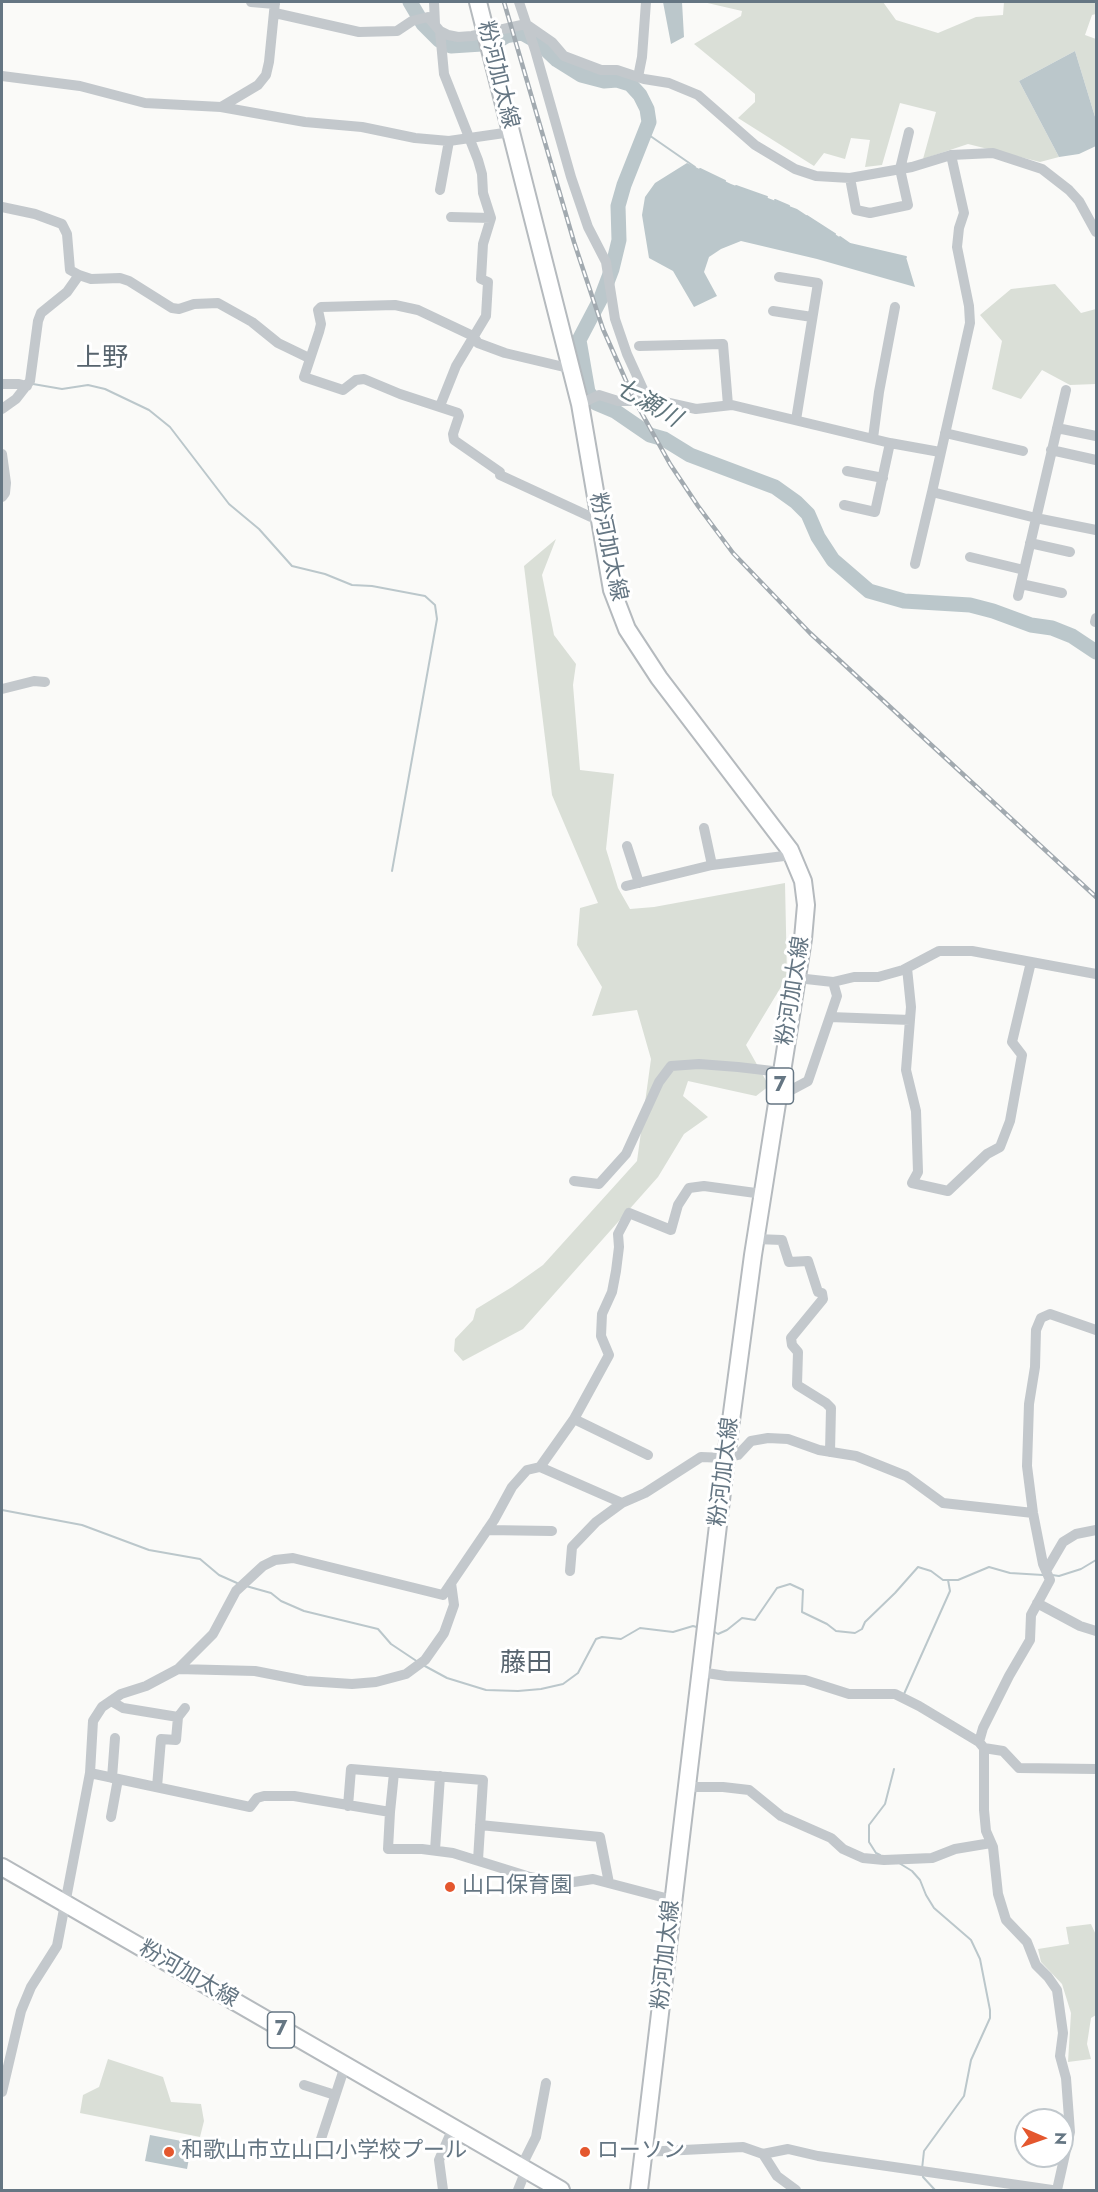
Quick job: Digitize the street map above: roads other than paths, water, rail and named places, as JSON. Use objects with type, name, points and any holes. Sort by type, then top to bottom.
[{"type":"main road","name":"粉河加太線","points":[[478,2],[580,405],[612,590],[627,629],[659,678],[792,855],[803,881],[806,905],[803,939],[756,1239],[726,1458],[639,2190]]},
{"type":"main road","name":"粉河加太線","points":[[2,1867],[561,2190]]},
{"type":"street","points":[[251,2],[275,6],[359,32],[397,31],[412,21],[458,37],[488,40],[529,33],[552,42],[564,56],[601,70],[617,70],[669,83],[698,95],[755,145],[795,169],[816,176],[850,178],[900,169],[951,155],[993,153],[1041,169],[1079,201],[1096,232]]},
{"type":"street","points":[[434,2],[434,29],[444,74],[482,174],[483,193],[491,218],[483,244],[481,279],[488,282],[486,316],[456,366],[440,406]]},
{"type":"street","points":[[519,2],[588,227],[606,262],[615,319],[627,354],[647,398]]},
{"type":"street","points":[[638,77],[642,57],[646,2]]},
{"type":"street","points":[[221,107],[258,85],[266,75],[275,6]]},
{"type":"street","points":[[2,76],[80,86],[145,103],[221,107],[305,122],[362,127],[416,138],[449,141],[511,132]]},
{"type":"street","points":[[850,178],[856,210],[870,213],[908,205],[900,169],[909,132]]},
{"type":"street","points":[[440,190],[449,141]]},
{"type":"street","points":[[915,564],[970,323],[969,306],[957,248],[959,228],[964,213],[951,155]]},
{"type":"street","points":[[2,207],[35,214],[62,224],[67,234],[70,270],[79,275],[91,279],[120,278],[129,281],[172,308],[180,309],[194,304],[218,303],[252,322],[278,343],[309,358]]},
{"type":"street","points":[[452,217],[491,218]]},
{"type":"street","points":[[2,409],[16,399],[28,384],[41,313],[67,292],[79,275]]},
{"type":"street","points":[[779,276],[818,283],[796,420]]},
{"type":"street","points":[[570,366],[564,367],[478,343],[473,336],[418,310],[395,305],[352,308],[321,307],[318,310],[321,324],[304,377],[339,390],[348,388],[356,380],[364,379],[400,394],[458,413],[453,434],[454,440],[500,472],[500,475],[591,517],[599,516]]},
{"type":"street","points":[[873,438],[894,307]]},
{"type":"street","points":[[773,311],[812,317]]},
{"type":"street","points":[[639,346],[723,344],[728,405]]},
{"type":"street","points":[[2,384],[28,384]]},
{"type":"street","points":[[1018,596],[1066,390]]},
{"type":"street","points":[[580,405],[598,395],[618,401],[647,398],[696,409],[728,405],[890,443],[940,452]]},
{"type":"street","points":[[1057,428],[1096,436]]},
{"type":"street","points":[[945,433],[1023,452]]},
{"type":"street","points":[[844,505],[875,512],[890,443]]},
{"type":"street","points":[[1052,450],[1096,460]]},
{"type":"street","points":[[2,454],[6,483],[2,497]]},
{"type":"street","points":[[847,471],[883,478]]},
{"type":"street","points":[[932,492],[1096,531]]},
{"type":"street","points":[[1030,543],[1070,552]]},
{"type":"street","points":[[970,557],[1024,570]]},
{"type":"street","points":[[1021,584],[1062,593]]},
{"type":"street","points":[[2,689],[34,681],[45,682]]},
{"type":"street","points":[[704,828],[712,865]]},
{"type":"street","points":[[627,846],[639,882]]},
{"type":"street","points":[[626,886],[712,865],[792,855]]},
{"type":"street","points":[[797,978],[833,982],[878,977],[907,968],[939,951],[972,951],[1096,974]]},
{"type":"street","points":[[907,968],[911,1007],[906,1070],[916,1111],[918,1172],[912,1183],[948,1191],[987,1154],[1000,1147],[1007,1130],[1022,1054],[1012,1042],[1031,962]]},
{"type":"street","points":[[778,1097],[808,1081],[837,996],[833,982]]},
{"type":"street","points":[[830,1017],[910,1020]]},
{"type":"street","points":[[573,1181],[599,1184],[626,1154],[659,1082],[671,1066],[699,1064],[781,1072]]},
{"type":"street","points":[[540,1467],[574,1419],[609,1355],[601,1336],[602,1314],[612,1292],[619,1246],[618,1234],[629,1213],[671,1230],[678,1205],[689,1188],[704,1186],[763,1194]]},
{"type":"street","points":[[756,1239],[782,1240],[789,1262],[808,1261],[818,1292],[822,1293],[823,1299],[791,1338],[792,1345],[798,1352],[796,1385],[831,1408],[831,1452]]},
{"type":"street","points":[[1057,2190],[1070,2132],[1066,2078],[1060,2056],[1063,2032],[1057,1990],[1036,1965],[1027,1942],[1006,1920],[998,1894],[991,1843],[986,1831],[981,1745],[983,1728],[1030,1640],[1031,1615],[1050,1580],[1043,1564],[1027,1466],[1029,1404],[1035,1367],[1036,1330],[1041,1318],[1050,1314],[1096,1330]]},
{"type":"street","points":[[574,1419],[648,1455]]},
{"type":"street","points":[[570,1571],[572,1547],[596,1522],[622,1503],[645,1493],[701,1457],[726,1458],[738,1455],[751,1441],[768,1438],[788,1439],[831,1452],[856,1456],[906,1476],[943,1503],[1033,1513]]},
{"type":"street","points":[[2,2092],[21,2011],[31,1987],[57,1946],[90,1773],[93,1721],[102,1707],[121,1694],[146,1686],[178,1669],[213,1634],[236,1591],[263,1566],[275,1560],[293,1558],[443,1595],[488,1530],[512,1486],[527,1470],[540,1467],[622,1503]]},
{"type":"street","points":[[488,1530],[552,1531]]},
{"type":"street","points":[[1046,1571],[1063,1542],[1076,1534],[1096,1530]]},
{"type":"street","points":[[178,1669],[255,1671],[306,1681],[352,1683],[387,1679],[406,1674],[425,1660],[444,1633],[454,1605],[451,1583]]},
{"type":"street","points":[[1036,1603],[1080,1626],[1096,1631]]},
{"type":"street","points":[[700,1672],[726,1676],[805,1680],[849,1694],[895,1694],[920,1706],[981,1745],[1003,1751],[1019,1768],[1096,1769]]},
{"type":"street","points":[[111,1701],[123,1708],[182,1712],[176,1740],[161,1739],[157,1787]]},
{"type":"street","points":[[111,1817],[116,1738]]},
{"type":"street","points":[[348,1806],[351,1769],[483,1780],[478,1860]]},
{"type":"street","points":[[90,1773],[250,1807],[257,1798],[294,1796],[390,1812]]},
{"type":"street","points":[[394,1773],[388,1849],[435,1850],[561,1884],[593,1879],[673,1900]]},
{"type":"street","points":[[435,1850],[440,1776]]},
{"type":"street","points":[[687,1787],[749,1790],[781,1816],[831,1838],[843,1849],[862,1858],[884,1860],[932,1858],[955,1849],[991,1843]]},
{"type":"street","points":[[480,1825],[600,1837],[609,1883]]},
{"type":"street","points":[[321,2139],[345,2066]]},
{"type":"street","points":[[518,2190],[523,2168],[536,2137],[546,2083]]},
{"type":"street","points":[[304,2085],[335,2095]]},
{"type":"street","points":[[443,2190],[439,2160],[453,2128]]},
{"type":"street","points":[[644,2152],[743,2147],[763,2154],[788,2149],[985,2186],[1052,2190]]},
{"type":"street","points":[[763,2154],[777,2176],[796,2190]]},
{"type":"waterway","name":"七瀬川","points":[[410,2],[423,24],[439,40],[451,46],[496,42],[506,36],[522,33],[538,42],[557,60],[581,75],[630,84],[640,95],[647,109],[649,122],[618,206],[619,240],[612,269],[601,298],[579,340],[588,392],[596,403],[615,411],[650,435],[664,439],[690,455],[775,487],[808,514],[818,537],[833,560],[869,591],[904,601],[970,605],[993,611],[1031,625],[1052,628],[1072,636],[1096,652]]},
{"type":"waterway","points":[[646,133],[695,167]]},
{"type":"waterway","points":[[700,169],[725,181]]},
{"type":"waterway","points":[[736,186],[767,197]]},
{"type":"waterway","points":[[775,200],[789,206]]},
{"type":"waterway","points":[[807,216],[835,234]]},
{"type":"waterway","points":[[840,237],[850,244],[906,257]]},
{"type":"waterway","points":[[33,384],[62,389],[88,385],[105,389],[149,410],[170,427],[229,504],[259,529],[292,566],[325,574],[352,585],[372,586],[425,596],[435,605],[437,619],[392,871]]},
{"type":"waterway","points":[[2,1510],[82,1525],[149,1550],[200,1559],[219,1575],[237,1583]]},
{"type":"waterway","points":[[1052,1575],[1059,1576],[1081,1569],[1096,1560]]},
{"type":"waterway","points":[[713,1631],[718,1634],[727,1630],[742,1618],[755,1620],[777,1588],[790,1584],[803,1590],[802,1612],[836,1631],[855,1633],[862,1629],[865,1622],[918,1567],[931,1571],[943,1580],[958,1580],[989,1567],[1010,1573],[1043,1575]]},
{"type":"waterway","points":[[904,1694],[950,1591],[948,1580]]},
{"type":"waterway","points":[[246,1586],[271,1593],[281,1601],[304,1611],[378,1629],[391,1644],[418,1662]]},
{"type":"waterway","points":[[423,1665],[447,1678],[486,1690],[541,1689],[563,1684],[578,1673],[596,1639],[602,1637],[621,1639],[640,1628],[673,1632],[693,1626],[700,1628]]},
{"type":"waterway","points":[[880,1855],[869,1842],[869,1825],[885,1804],[894,1769]]},
{"type":"waterway","points":[[899,1863],[912,1871],[920,1880],[934,1908],[971,1940],[980,1959],[990,2010],[990,2018],[971,2060],[964,2096],[924,2151],[922,2169]]},
{"type":"waterway","points":[[923,2174],[935,2190]]},
{"type":"railway","points":[[504,2],[574,242],[603,329],[635,401],[670,464],[733,553],[810,633],[1096,897]]},
{"type":"place","name":"山口保育園","points":[[450,1887]]},
{"type":"place","name":"和歌山市立山口小学校プール","points":[[169,2152]]},
{"type":"place","name":"ローソン","points":[[585,2152]]},
{"type":"district","name":"上野","points":[[102,360]]},
{"type":"district","name":"藤田","points":[[526,1665]]}]
